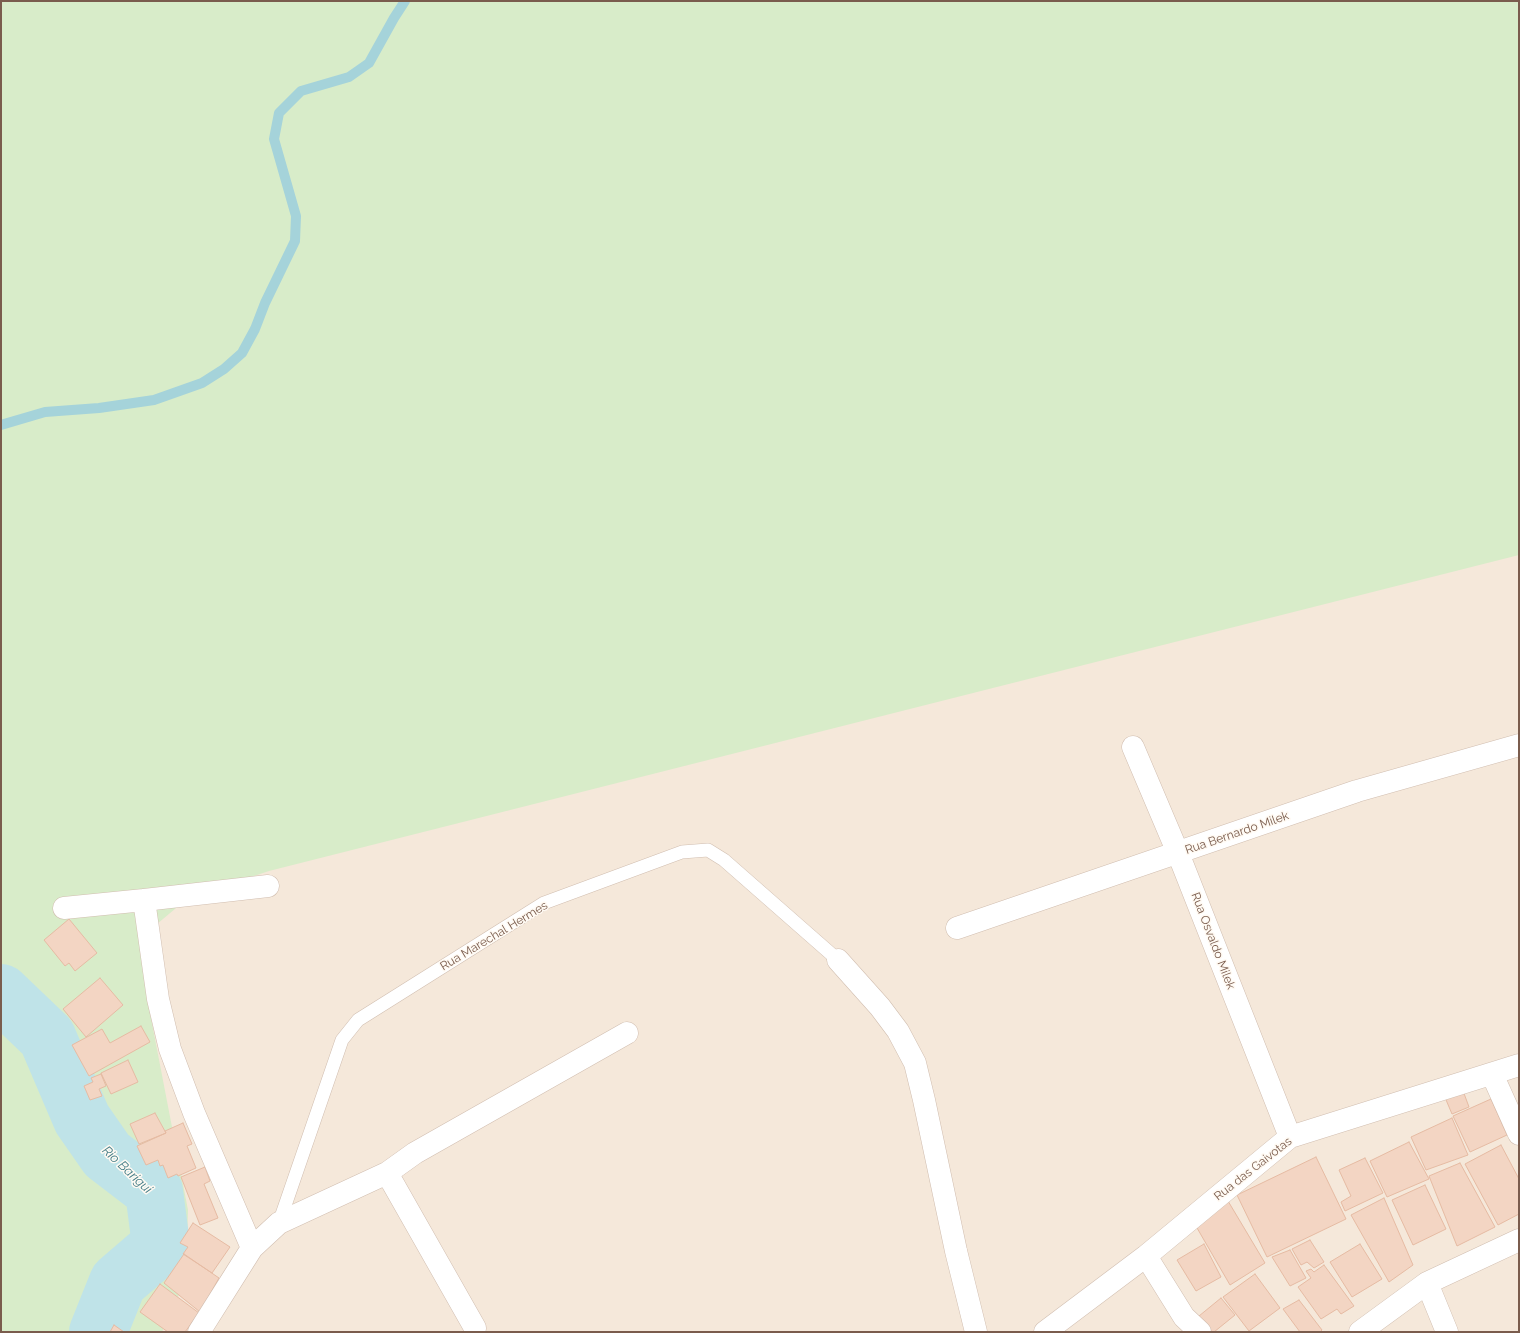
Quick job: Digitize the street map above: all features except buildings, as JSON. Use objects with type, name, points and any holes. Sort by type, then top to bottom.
[{"type":"street","name":"Rua Bernardo Milek","points":[[958,928],[1357,791],[1519,745]]},
{"type":"street","name":"Rua Osvaldo Milek","points":[[1133,747],[1178,853],[1290,1137]]},
{"type":"street","points":[[64,908],[268,886]]},
{"type":"street","points":[[144,900],[158,999],[170,1049],[194,1113],[252,1248]]},
{"type":"street","points":[[838,960],[880,1007],[898,1032],[915,1063],[956,1251],[976,1332]]},
{"type":"street","points":[[199,1332],[252,1248],[279,1222],[386,1173],[415,1153],[627,1033]]},
{"type":"street","name":"Rua das Gaivotas","points":[[1045,1332],[1146,1256],[1290,1137],[1519,1065]]},
{"type":"street","points":[[1492,1074],[1519,1134]]},
{"type":"street","points":[[386,1173],[475,1328]]},
{"type":"street","points":[[1360,1332],[1426,1283],[1519,1240]]},
{"type":"street","points":[[1146,1256],[1184,1317],[1200,1332]]},
{"type":"street","points":[[1426,1283],[1447,1332]]},
{"type":"lane","name":"Rua Marechal Hermes","points":[[279,1222],[342,1040],[358,1020],[544,903],[682,852],[708,850],[724,860],[838,960]]},
{"type":"shaded area","points":[[1519,296],[1519,1332],[1,1332],[1,1040],[30,938]]},
{"type":"green space","points":[[1,1],[1519,1],[1519,555],[269,871],[188,898],[157,924],[145,987],[188,1210],[186,1279],[162,1332],[1,1332]]},
{"type":"waterway","points":[[1,425],[45,412],[99,408],[154,400],[202,383],[224,369],[242,353],[255,329],[265,303],[295,241],[296,216],[274,139],[279,113],[301,91],[349,77],[369,63],[405,1]]},
{"type":"waterway","name":"Rio Barigui","points":[[1,993],[47,1037],[82,1119],[107,1155],[154,1191],[161,1245],[118,1282],[98,1332]]}]
